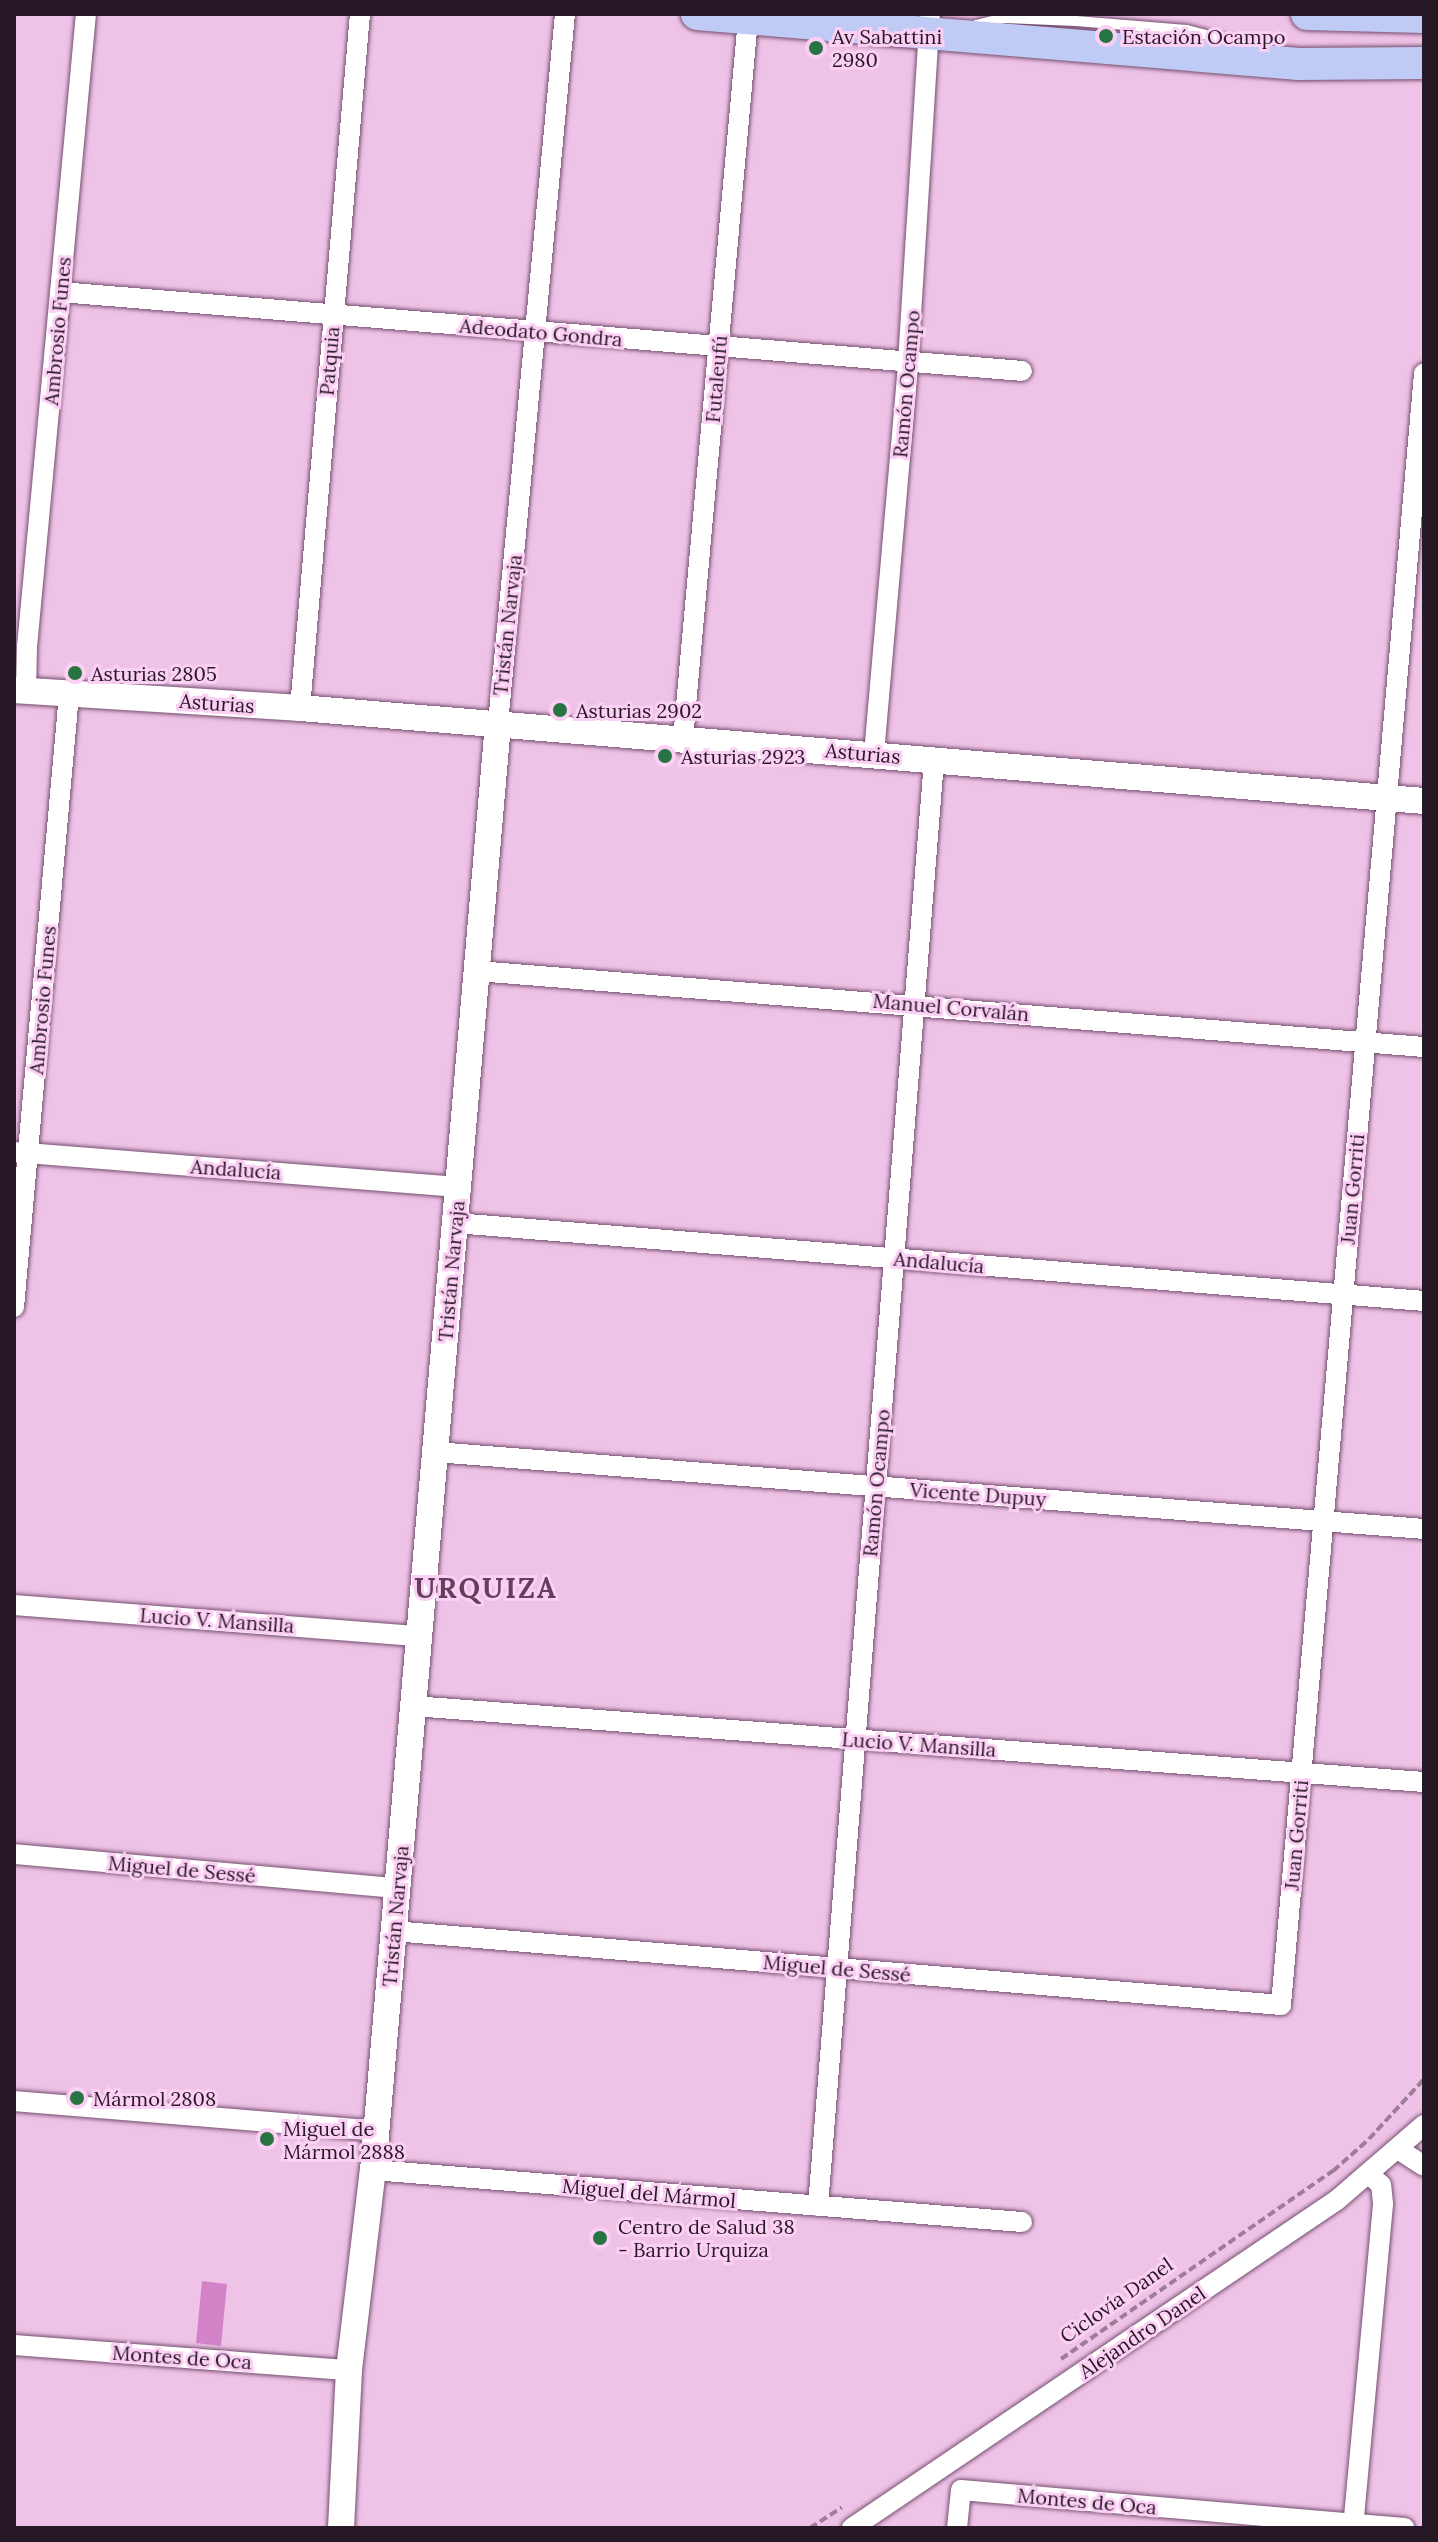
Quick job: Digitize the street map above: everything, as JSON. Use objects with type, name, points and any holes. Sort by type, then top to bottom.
[{"type":"main road","points":[[697,14],[748,19],[931,25],[1333,64],[1424,63]]},
{"type":"main road","points":[[1307,14],[1424,17]]},
{"type":"street","name":"Ambrosio Funes","points":[[20,691],[27,647],[86,14]]},
{"type":"street","name":"Patquia","points":[[300,708],[360,14]]},
{"type":"street","name":"Tristán Narvaja","points":[[341,2528],[349,2370],[373,2170],[498,724],[565,14]]},
{"type":"street","name":"Futaleufú","points":[[683,739],[748,19]]},
{"type":"street","name":"Ramón Ocampo","points":[[874,754],[908,362],[931,25]]},
{"type":"street","points":[[1333,64],[1424,78]]},
{"type":"street","name":"Adeodato Gondra","points":[[60,292],[1022,371]]},
{"type":"street","name":"Juan Gorriti","points":[[1281,2005],[1424,373]]},
{"type":"street","points":[[14,624],[27,647]]},
{"type":"street","name":"Asturias","points":[[20,691],[300,708],[1424,801]]},
{"type":"street","name":"Ambrosio Funes","points":[[14,1307],[21,1153],[69,694]]},
{"type":"street","name":"Ramón Ocampo","points":[[818,2206],[934,760]]},
{"type":"street","name":"Manuel Corvalán","points":[[477,971],[1424,1047]]},
{"type":"street","name":"Andalucía","points":[[21,1153],[458,1187]]},
{"type":"street","name":"Andalucía","points":[[455,1223],[1424,1301]]},
{"type":"street","name":"Vicente Dupuy","points":[[435,1452],[1424,1529]]},
{"type":"street","name":"Lucio V. Mansilla","points":[[14,1605],[419,1636]]},
{"type":"street","name":"Lucio V. Mansilla","points":[[413,1706],[1424,1782]]},
{"type":"street","name":"Miguel de Sessé","points":[[14,1854],[397,1888]]},
{"type":"street","name":"Miguel de Sessé","points":[[393,1931],[1281,2005]]},
{"type":"street","points":[[14,2101],[376,2131]]},
{"type":"street","name":"Alejandro Danel","points":[[852,2528],[1337,2200],[1424,2125]]},
{"type":"street","points":[[1398,2149],[1424,2166]]},
{"type":"street","name":"Miguel del Mármol","points":[[373,2170],[1022,2222]]},
{"type":"street","points":[[1353,2526],[1383,2203],[1381,2185],[1369,2174]]},
{"type":"street","name":"Montes de Oca","points":[[14,2345],[349,2370]]},
{"type":"street","points":[[940,2469],[961,2490],[957,2528]]},
{"type":"street","name":"Montes de Oca","points":[[961,2490],[1404,2528]]},
{"type":"path","name":"Ciclovía Danel","points":[[1055,2363],[1333,2171],[1369,2139],[1424,2079]]},
{"type":"path","points":[[810,2528],[849,2502]]},
{"type":"building","points":[[202,2281],[227,2284],[221,2346],[196,2343]]},
{"type":"place","name":"Estación Ocampo","points":[[1106,36]]},
{"type":"place","name":"Av Sabattini 2980","points":[[816,48]]},
{"type":"place","name":"Asturias 2805","points":[[75,673]]},
{"type":"place","name":"Asturias 2902","points":[[560,710]]},
{"type":"place","name":"Asturias 2923","points":[[665,756]]},
{"type":"place","name":"Mármol 2808","points":[[77,2098]]},
{"type":"place","name":"Miguel de Mármol 2888","points":[[267,2139]]},
{"type":"place","name":"Centro de Salud 38 - Barrio Urquiza","points":[[600,2238]]},
{"type":"district","name":"URQUIZA","points":[[486,1588]]}]
